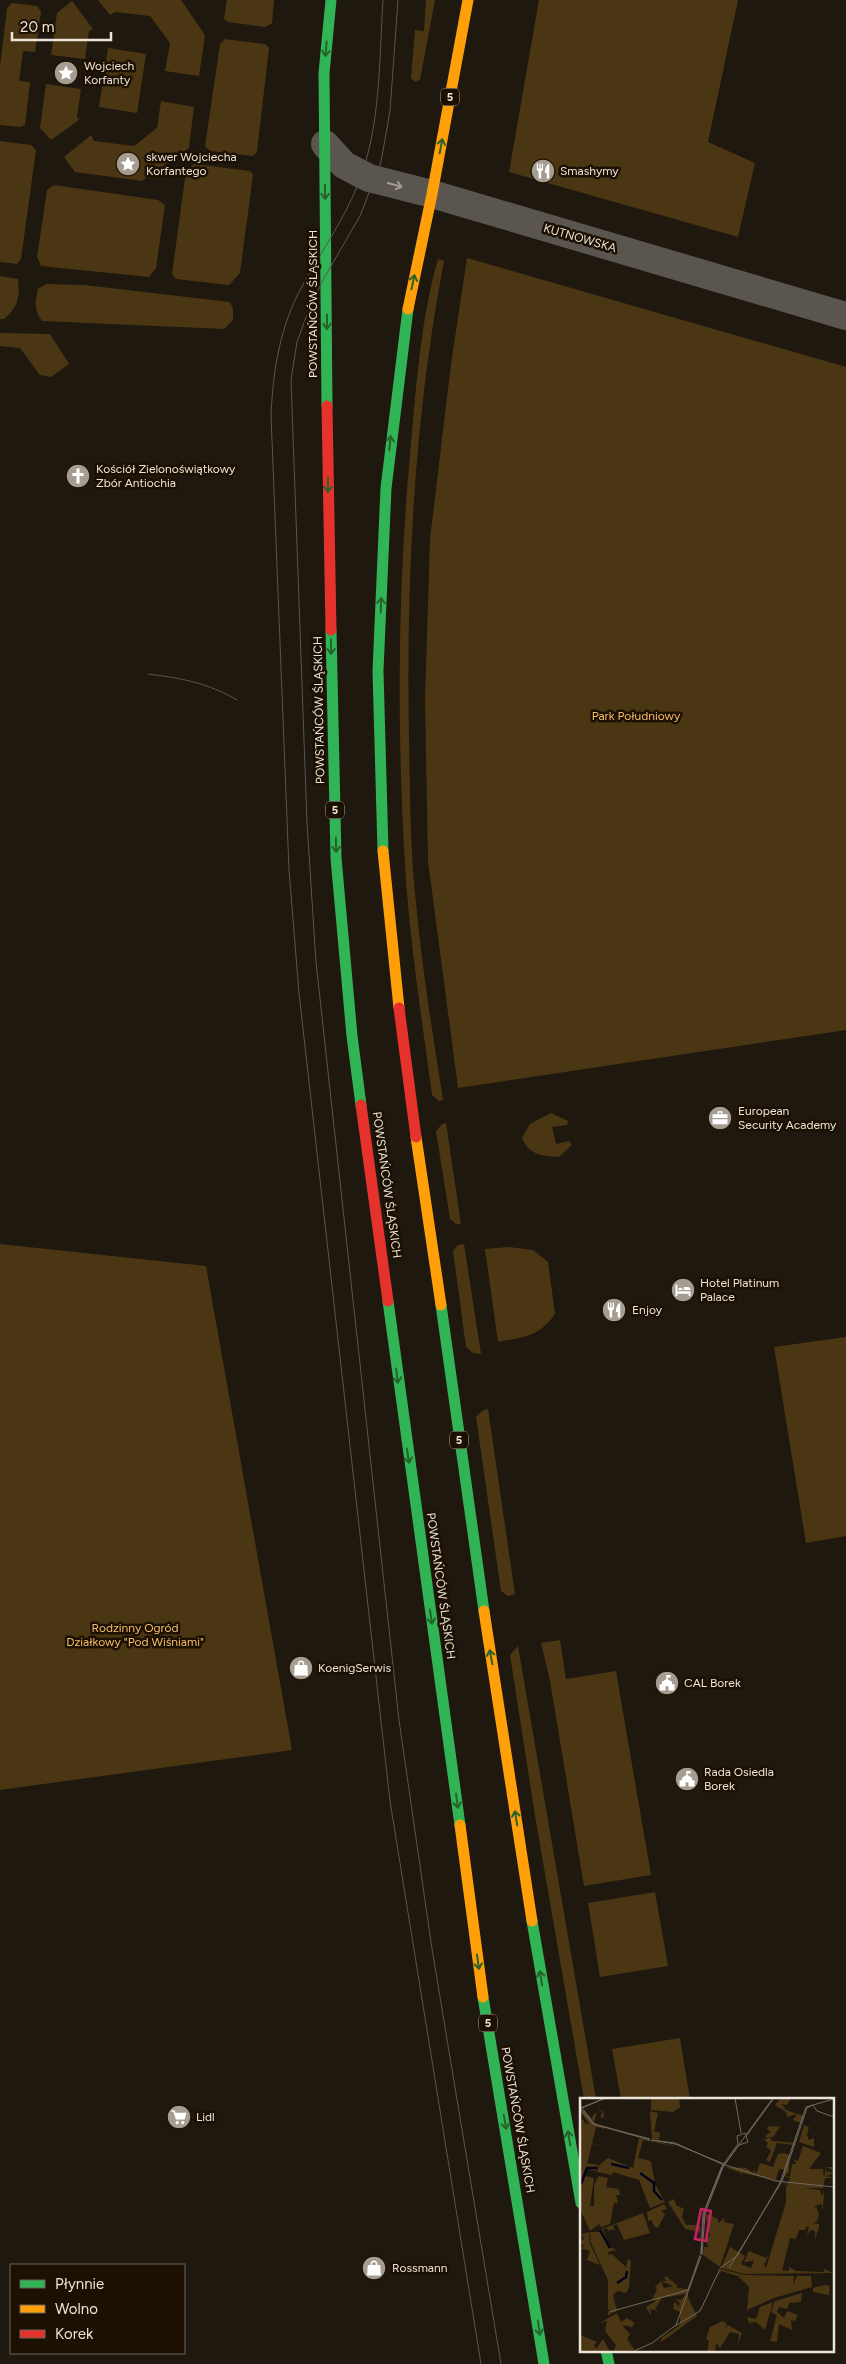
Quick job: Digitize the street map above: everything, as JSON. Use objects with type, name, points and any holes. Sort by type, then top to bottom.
[{"type":"main road","name":"POWSTAŃCÓW ŚLĄSKICH","points":[[331,0],[324,73],[328,527],[336,858],[352,1036],[482,1990],[544,2364]]},
{"type":"main road","name":"5","points":[[468,0],[432,194],[411,287],[401,352],[386,488],[378,671],[383,860],[404,1058],[434,1247],[454,1406],[488,1641],[546,2008],[580,2197]]},
{"type":"street","name":"KUTNOWSKA","points":[[325,144],[344,165],[369,178],[432,194],[846,316]]},
{"type":"green space","points":[[98,0],[181,0],[205,35],[199,76],[165,71],[170,43],[150,16],[115,12],[110,15]]},
{"type":"green space","points":[[227,0],[274,0],[272,23],[266,27],[228,22],[224,19]]},
{"type":"green space","points":[[426,0],[435,0],[420,80],[415,82],[411,78],[415,30],[424,31]]},
{"type":"green space","points":[[539,0],[738,0],[708,142],[755,163],[738,237],[509,172]]},
{"type":"green space","points":[[72,1],[93,29],[89,31],[85,59],[51,55],[57,13]]},
{"type":"green space","points":[[12,3],[37,6],[41,12],[35,52],[23,51],[19,81],[30,82],[25,125],[20,127],[0,125],[0,67],[7,8]]},
{"type":"green space","points":[[225,39],[265,44],[269,48],[257,152],[253,156],[210,151],[205,146],[220,44]]},
{"type":"green space","points":[[108,48],[146,54],[137,113],[99,107]]},
{"type":"green space","points":[[46,84],[81,89],[77,117],[79,120],[51,140],[40,128]]},
{"type":"green space","points":[[161,101],[194,107],[189,148],[142,181],[75,172],[64,157],[91,135],[94,141],[134,146],[157,128]]},
{"type":"green space","points":[[0,141],[31,145],[36,150],[21,259],[17,264],[0,262]]},
{"type":"green space","points":[[194,164],[250,171],[253,175],[240,273],[229,285],[176,279],[172,274],[186,171]]},
{"type":"green space","points":[[54,185],[158,200],[165,205],[156,268],[149,277],[41,266],[37,257],[47,190]]},
{"type":"green space","name":"Park Południowy","points":[[467,258],[846,367],[846,1030],[458,1088],[428,861],[425,700],[430,539],[451,364]]},
{"type":"green space","points":[[438,259],[444,261],[425,379],[414,498],[408,678],[410,800],[416,903],[421,952],[443,1100],[439,1101],[432,1095],[415,972],[404,848],[400,750],[401,602],[406,504],[423,332]]},
{"type":"green space","points":[[0,276],[18,279],[19,291],[17,302],[9,315],[4,319],[0,319]]},
{"type":"green space","points":[[46,284],[84,285],[230,302],[233,309],[233,320],[224,329],[42,321],[36,309],[36,298],[38,289]]},
{"type":"green space","points":[[0,333],[50,334],[69,364],[51,377],[40,375],[20,348],[0,346]]},
{"type":"green space","points":[[551,1113],[568,1121],[567,1125],[552,1127],[556,1144],[569,1141],[572,1145],[559,1157],[537,1154],[528,1148],[522,1138],[530,1124]]},
{"type":"green space","points":[[446,1123],[461,1224],[456,1224],[450,1219],[436,1131],[442,1124]]},
{"type":"green space","name":"Rodzinny Ogród Działkowy \"Pod Wiśniami\"","points":[[0,1244],[206,1266],[292,1750],[0,1790]]},
{"type":"green space","points":[[464,1244],[481,1354],[473,1353],[466,1347],[453,1251],[458,1245]]},
{"type":"green space","points":[[509,1247],[533,1250],[548,1262],[555,1314],[537,1332],[498,1342],[485,1249]]},
{"type":"green space","points":[[846,1337],[846,1536],[806,1543],[774,1347]]},
{"type":"green space","points":[[488,1409],[515,1594],[508,1596],[501,1591],[476,1417],[482,1411]]},
{"type":"green space","points":[[560,1640],[566,1679],[616,1671],[651,1875],[584,1886],[550,1681],[541,1643]]},
{"type":"green space","points":[[518,1646],[596,2098],[584,2098],[535,1816],[510,1655]]},
{"type":"green space","points":[[655,1892],[668,1966],[600,1977],[588,1903]]},
{"type":"green space","points":[[680,2038],[690,2098],[621,2098],[612,2049]]},
{"type":"tram line","points":[[383,0],[378,93],[366,162],[345,212],[305,280],[291,308],[278,353],[273,384],[271,415],[289,870],[299,993],[390,1801],[481,2364]]},
{"type":"tram line","points":[[398,0],[390,111],[381,162],[360,216],[323,280],[309,309],[297,342],[291,380],[307,823],[316,962],[399,1720],[432,1949],[501,2364]]},
{"type":"tram line","points":[[148,674],[194,682],[216,689],[237,700]]},
{"type":"traffic: fast","points":[[327,406],[324,73],[331,0]]},
{"type":"traffic: fast","points":[[383,851],[378,671],[386,488],[408,309]]},
{"type":"traffic: fast","points":[[331,630],[336,858],[352,1036],[361,1105]]},
{"type":"traffic: fast","points":[[388,1301],[460,1825]]},
{"type":"traffic: fast","points":[[441,1305],[484,1611]]},
{"type":"traffic: fast","points":[[532,1921],[580,2197]]},
{"type":"traffic: fast","points":[[483,1997],[544,2364]]},
{"type":"traffic: fast","points":[[606,2352],[609,2364]]},
{"type":"traffic: slow","points":[[408,309],[432,194],[468,0]]},
{"type":"traffic: slow","points":[[383,851],[399,1008]]},
{"type":"traffic: slow","points":[[416,1137],[441,1305]]},
{"type":"traffic: slow","points":[[484,1611],[532,1921]]},
{"type":"traffic: slow","points":[[460,1825],[483,1997]]},
{"type":"traffic: jam","points":[[327,406],[331,630]]},
{"type":"traffic: jam","points":[[399,1008],[416,1137]]},
{"type":"traffic: jam","points":[[361,1105],[388,1301]]},
{"type":"place","name":"Wojciech Korfanty","points":[[66,73]]},
{"type":"place","name":"skwer Wojciecha Korfantego","points":[[128,164]]},
{"type":"place","name":"Smashymy","points":[[543,171]]},
{"type":"place","name":"Kościół Zielonoświątkowy Zbór Antiochia","points":[[78,476]]},
{"type":"place","name":"European Security Academy","points":[[720,1118]]},
{"type":"place","name":"Hotel Platinum Palace","points":[[683,1290]]},
{"type":"place","name":"Enjoy","points":[[614,1310]]},
{"type":"place","name":"KoenigSerwis","points":[[301,1668]]},
{"type":"place","name":"CAL Borek","points":[[667,1683]]},
{"type":"place","name":"Rada Osiedla Borek","points":[[687,1779]]},
{"type":"place","name":"Lidl","points":[[179,2117]]},
{"type":"place","name":"Rossmann","points":[[374,2268]]}]
